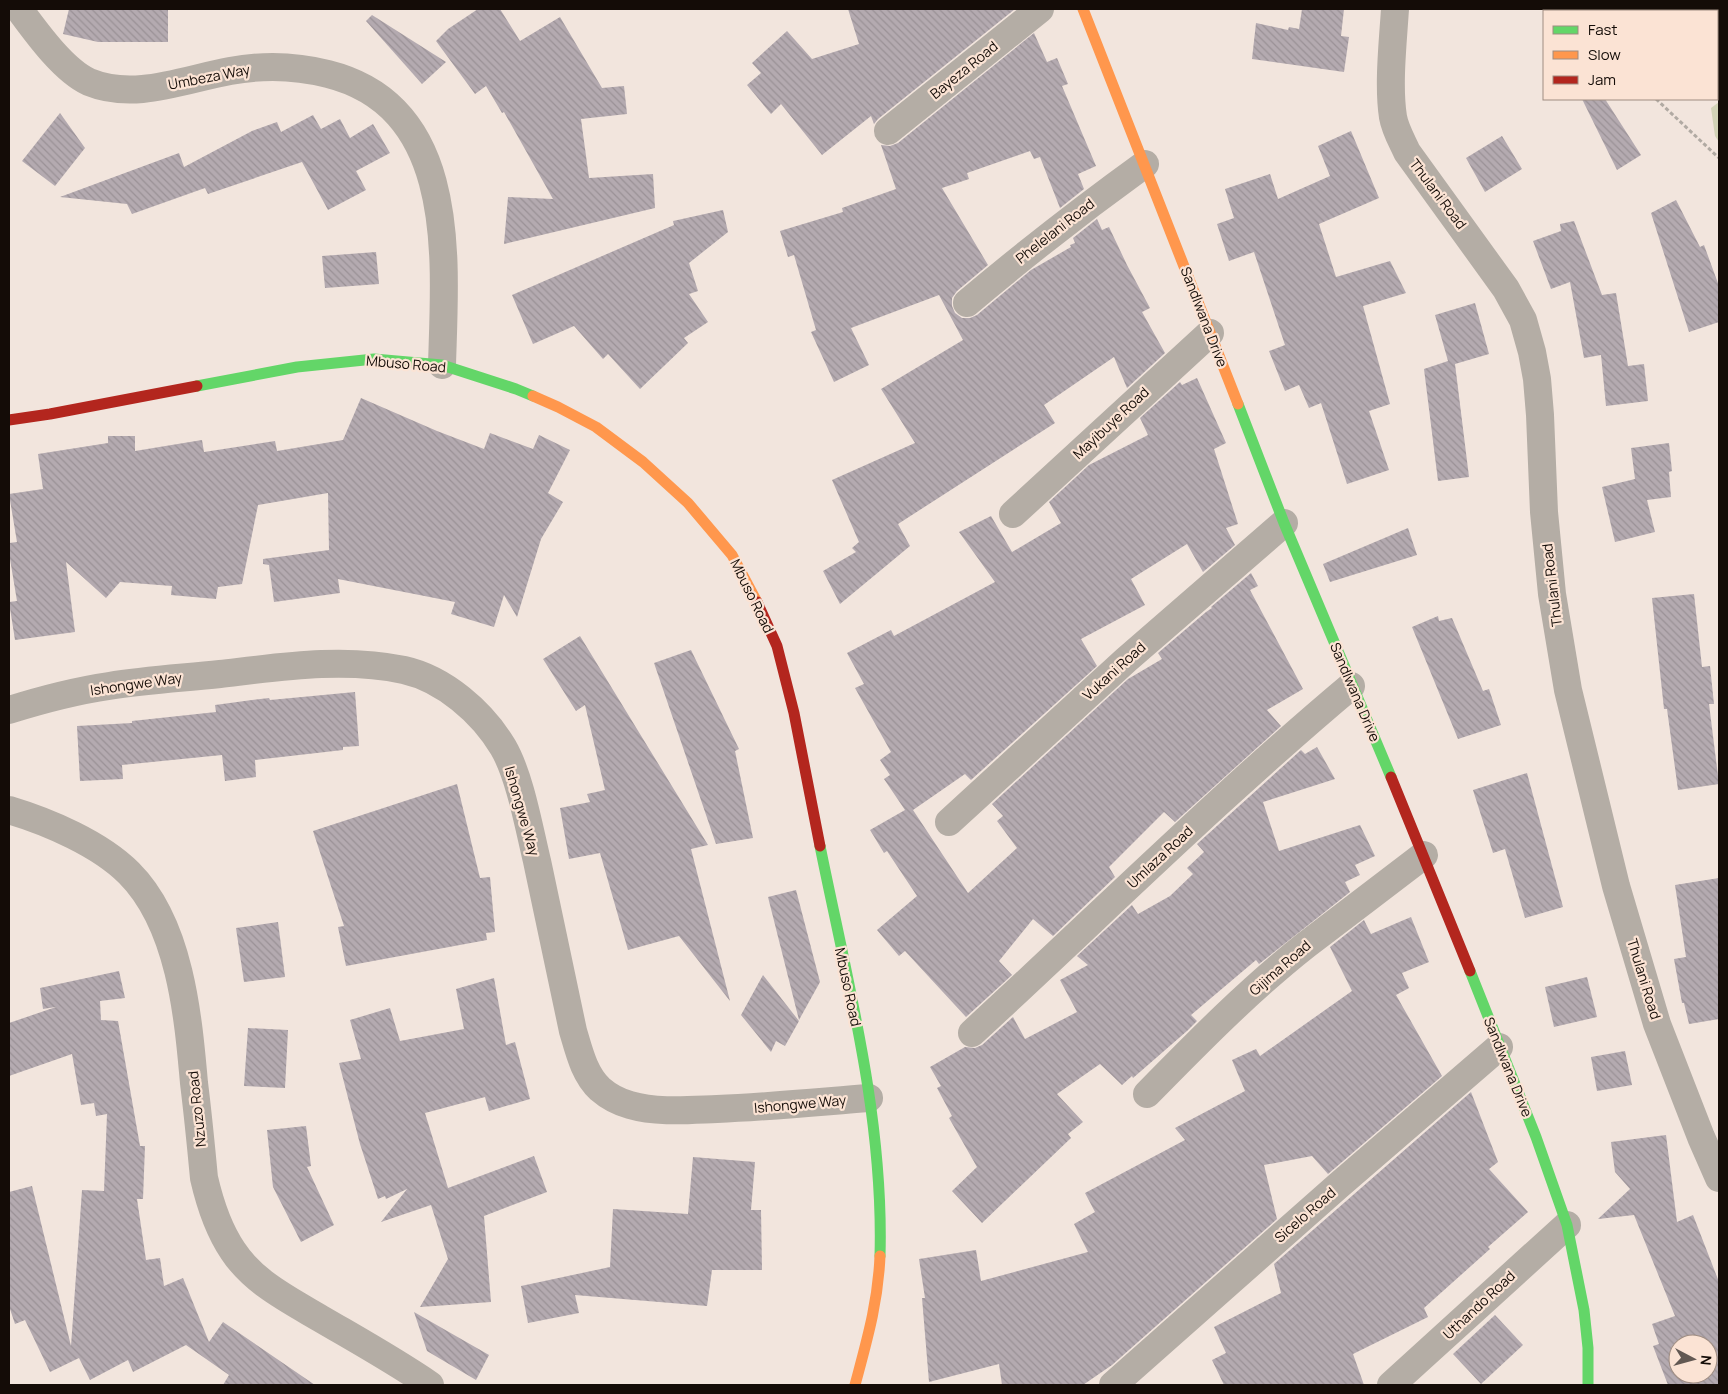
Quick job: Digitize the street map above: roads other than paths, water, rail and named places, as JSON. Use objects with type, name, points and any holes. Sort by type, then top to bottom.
[{"type":"street","name":"Umbeza Way","points":[[19,9],[42,39],[70,68],[89,81],[112,88],[165,86],[232,70],[274,67],[310,69],[337,76],[361,86],[383,100],[403,118],[418,141],[427,161],[436,197],[442,242],[445,293],[442,365]]},
{"type":"street","name":"Bayeza Road","points":[[888,131],[1040,9]]},
{"type":"street","name":"Sandlwana Drive","points":[[1082,9],[1146,164],[1284,523],[1424,855],[1536,1137],[1567,1225],[1584,1310],[1588,1348],[1588,1385]]},
{"type":"street","name":"Thulani Road","points":[[1395,9],[1392,97],[1393,117],[1398,133],[1407,152],[1506,289],[1523,320],[1532,352],[1540,415],[1544,512],[1552,594],[1568,690],[1616,886],[1657,1024],[1719,1178]]},
{"type":"street","name":"Phelelani Road","points":[[967,303],[1030,250],[1146,164]]},
{"type":"street","name":"Mayibuye Road","points":[[1013,514],[1210,333]]},
{"type":"street","name":"Mbuso Road","points":[[9,420],[50,414],[296,367],[374,359],[442,365],[516,389],[558,407],[596,427],[643,462],[688,503],[732,555],[758,604],[776,646],[791,704],[861,1049],[878,1169],[880,1242],[879,1275],[873,1320],[855,1385]]},
{"type":"street","name":"Vukani Road","points":[[948,822],[1126,660],[1284,523]]},
{"type":"street","name":"Ishongwe Way","points":[[9,710],[108,686],[287,666],[353,664],[405,670],[428,678],[451,691],[472,710],[494,735],[503,748],[510,764],[529,825],[573,1031],[580,1056],[589,1075],[600,1089],[614,1098],[631,1105],[659,1109],[689,1110],[771,1107],[869,1098]]},
{"type":"street","name":"Umlaza Road","points":[[972,1033],[1246,776],[1352,686]]},
{"type":"street","name":"Nzuzo Road","points":[[9,810],[62,830],[107,854],[130,874],[149,899],[167,938],[177,966],[186,1004],[204,1178],[211,1206],[233,1252],[250,1272],[273,1290],[430,1385]]},
{"type":"street","name":"Gijima Road","points":[[1147,1094],[1212,1029],[1277,970],[1305,946],[1424,855]]},
{"type":"street","name":"Sicelo Road","points":[[1113,1385],[1339,1185],[1499,1047]]},
{"type":"street","name":"Uthando Road","points":[[1391,1385],[1567,1225]]}]
